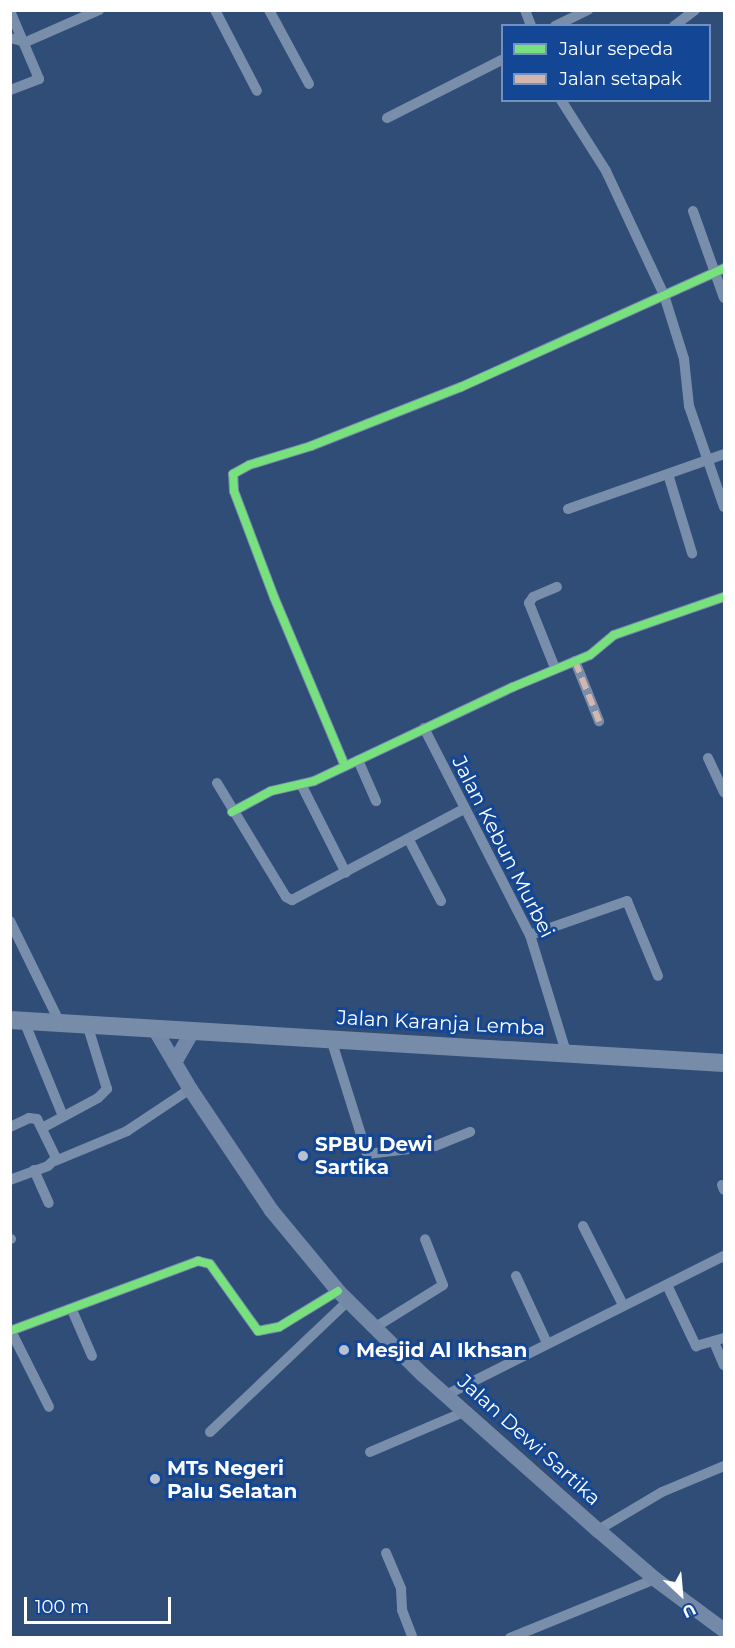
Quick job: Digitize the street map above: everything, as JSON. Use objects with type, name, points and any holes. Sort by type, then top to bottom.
[{"type":"main road","name":"Jalan Karanja Lemba","points":[[17,1020],[724,1063]]},
{"type":"main road","name":"Jalan Dewi Sartika","points":[[155,1030],[190,1089],[271,1210],[343,1296],[374,1329],[464,1412],[655,1580],[724,1630]]},
{"type":"main road","points":[[174,1062],[191,1032]]},
{"type":"street","points":[[10,38],[26,42],[99,10]]},
{"type":"street","points":[[215,10],[257,91]]},
{"type":"street","points":[[268,10],[309,84]]},
{"type":"street","points":[[559,24],[588,10]]},
{"type":"street","points":[[677,24],[695,10]]},
{"type":"street","points":[[10,11],[26,42],[39,78],[10,90]]},
{"type":"street","points":[[387,118],[501,61]]},
{"type":"street","points":[[562,102],[606,171],[664,295],[684,359],[689,406],[724,505]]},
{"type":"street","points":[[693,211],[721,269],[724,298]]},
{"type":"street","points":[[345,766],[265,576],[234,491],[233,474],[249,465],[310,446],[461,387],[721,269]]},
{"type":"street","points":[[568,509],[724,454]]},
{"type":"street","points":[[668,474],[692,553]]},
{"type":"street","points":[[555,668],[529,603],[557,586]]},
{"type":"street","points":[[232,812],[284,786],[302,786],[555,668],[590,655],[614,636],[724,597]]},
{"type":"street","points":[[575,661],[600,721]]},
{"type":"street","name":"Jalan Kebun Murbei","points":[[424,728],[530,934],[566,1052]]},
{"type":"street","points":[[708,758],[724,792]]},
{"type":"street","points":[[358,760],[376,801]]},
{"type":"street","points":[[216,783],[288,899],[296,899],[464,809]]},
{"type":"street","points":[[302,786],[346,873]]},
{"type":"street","points":[[409,840],[441,901]]},
{"type":"street","points":[[530,934],[627,902],[658,976]]},
{"type":"street","points":[[10,921],[60,1023]]},
{"type":"street","points":[[17,1020],[63,1116]]},
{"type":"street","points":[[44,1127],[98,1098],[107,1089],[87,1024]]},
{"type":"street","points":[[331,1039],[367,1154],[435,1146],[470,1132]]},
{"type":"street","points":[[10,1180],[127,1131],[190,1089]]},
{"type":"street","points":[[10,1126],[32,1118],[44,1127],[55,1161]]},
{"type":"street","points":[[34,1170],[49,1203]]},
{"type":"street","points":[[583,1226],[622,1305]]},
{"type":"street","points":[[374,1329],[443,1285],[425,1239]]},
{"type":"street","points":[[446,1395],[724,1256]]},
{"type":"street","points":[[49,1407],[11,1330],[72,1310],[198,1261],[210,1264],[258,1331],[279,1327],[343,1296]]},
{"type":"street","points":[[516,1276],[547,1343]]},
{"type":"street","points":[[667,1285],[696,1346],[724,1338]]},
{"type":"street","points":[[210,1432],[343,1296]]},
{"type":"street","points":[[72,1310],[92,1356]]},
{"type":"street","points":[[714,1342],[724,1365]]},
{"type":"street","points":[[370,1452],[464,1412]]},
{"type":"street","points":[[598,1530],[655,1495],[724,1466]]},
{"type":"street","points":[[386,1553],[400,1589],[400,1605],[413,1638]]},
{"type":"street","points":[[510,1638],[528,1635],[655,1580]]},
{"type":"marked path","points":[[575,661],[599,721]]},
{"type":"cycle path","points":[[345,766],[274,597],[234,491],[233,474],[249,465],[311,446],[461,387],[724,268]]},
{"type":"cycle path","points":[[232,812],[271,791],[314,781],[513,687],[590,655],[614,635],[724,597]]},
{"type":"cycle path","points":[[10,1331],[198,1261],[210,1264],[258,1331],[279,1327],[338,1291]]},
{"type":"place","name":"SPBU Dewi Sartika","points":[[303,1156]]},
{"type":"place","name":"Mesjid Al Ikhsan","points":[[344,1350]]},
{"type":"place","name":"MTs Negeri Palu Selatan","points":[[155,1479]]}]
